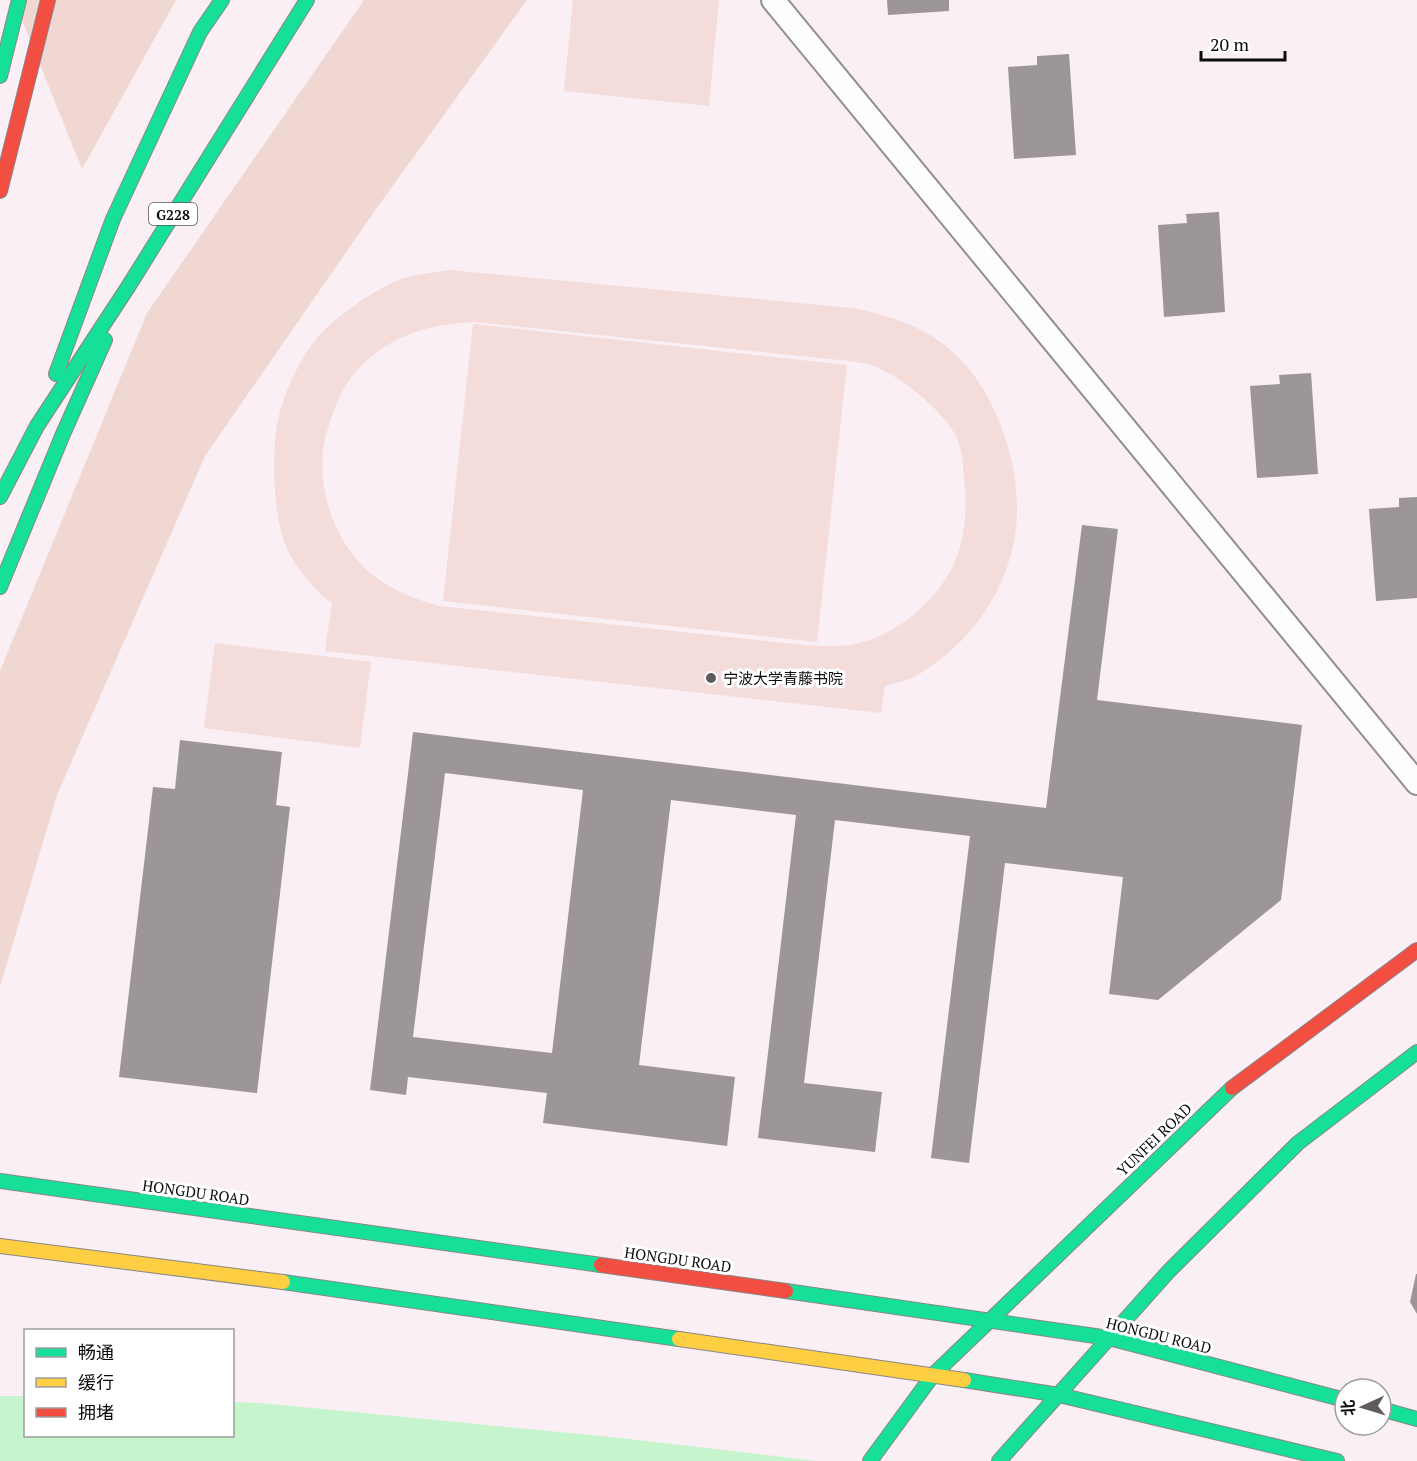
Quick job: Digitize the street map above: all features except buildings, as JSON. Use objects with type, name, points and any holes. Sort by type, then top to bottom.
[{"type":"main road","points":[[0,191],[48,0]]},
{"type":"main road","points":[[37,426],[113,219],[200,32],[222,0]]},
{"type":"main road","name":"G228","points":[[0,497],[37,426],[128,287],[307,0]]},
{"type":"main road","points":[[0,76],[18,4]]},
{"type":"main road","points":[[134,209],[139,165]]},
{"type":"main road","points":[[0,587],[63,434],[128,287],[130,254]]},
{"type":"main road","name":"YUNFEI ROAD","points":[[870,1461],[933,1375],[1224,1094],[1417,950]]},
{"type":"main road","points":[[999,1461],[1169,1271],[1298,1143],[1417,1052]]},
{"type":"main road","name":"HONGDU ROAD","points":[[0,1181],[1109,1338],[1333,1397]]},
{"type":"main road","points":[[0,1246],[259,1280],[933,1375],[1059,1395],[1337,1461]]},
{"type":"main road","points":[[1393,1412],[1417,1419]]},
{"type":"street","points":[[773,0],[1417,783]]},
{"type":"shaded area","points":[[14,0],[176,0],[82,169]]},
{"type":"shaded area","points":[[364,0],[527,0],[376,209],[205,456],[57,795],[0,987],[0,671],[147,313]]},
{"type":"shaded area","points":[[573,0],[719,0],[709,106],[564,91]]},
{"type":"shaded area","points":[[450,270],[853,308],[891,318],[927,333],[966,365],[986,393],[1005,436],[1015,478],[1017,510],[1011,555],[994,597],[968,634],[952,650],[918,675],[885,686],[881,713],[325,651],[332,602],[319,592],[296,564],[288,551],[279,519],[274,460],[277,423],[281,408],[291,381],[305,354],[323,331],[343,314],[391,283],[413,276]],"holes":[[[474,322],[871,365],[894,376],[929,403],[955,434],[962,456],[965,486],[964,530],[954,564],[944,581],[918,611],[902,623],[867,641],[844,646],[804,645],[439,606],[396,590],[381,581],[360,563],[339,532],[326,498],[322,461],[324,443],[333,413],[347,384],[358,369],[384,348],[411,334],[441,325]]]},
{"type":"shaded area","points":[[473,324],[847,365],[817,642],[443,601]]},
{"type":"shaded area","points":[[215,643],[371,662],[360,748],[204,728]]},
{"type":"shaded area","points":[[0,1396],[24,1396],[24,1437],[234,1437],[234,1402],[621,1438],[817,1461],[0,1461]]},
{"type":"traffic: fast","points":[[0,76],[19,0]]},
{"type":"traffic: fast","points":[[56,374],[113,219],[200,32],[222,0]]},
{"type":"traffic: fast","points":[[0,497],[37,426],[128,287],[307,0]]},
{"type":"traffic: fast","points":[[0,587],[63,434],[105,340]]},
{"type":"traffic: fast","points":[[999,1461],[1169,1271],[1298,1143],[1417,1052]]},
{"type":"traffic: fast","points":[[870,1461],[933,1375],[1232,1088]]},
{"type":"traffic: fast","points":[[0,1181],[601,1265]]},
{"type":"traffic: fast","points":[[283,1282],[679,1339]]},
{"type":"traffic: fast","points":[[786,1291],[1109,1338],[1333,1397]]},
{"type":"traffic: fast","points":[[964,1380],[1059,1395],[1337,1461]]},
{"type":"traffic: fast","points":[[1393,1412],[1417,1419]]},
{"type":"traffic: slow","points":[[0,1246],[283,1282]]},
{"type":"traffic: slow","points":[[679,1339],[964,1380]]},
{"type":"traffic: jam","points":[[0,191],[48,0]]},
{"type":"traffic: jam","points":[[1232,1088],[1417,950]]},
{"type":"traffic: jam","points":[[601,1265],[786,1291]]},
{"type":"place","name":"宁波大学青藤书院","points":[[711,678]]}]
